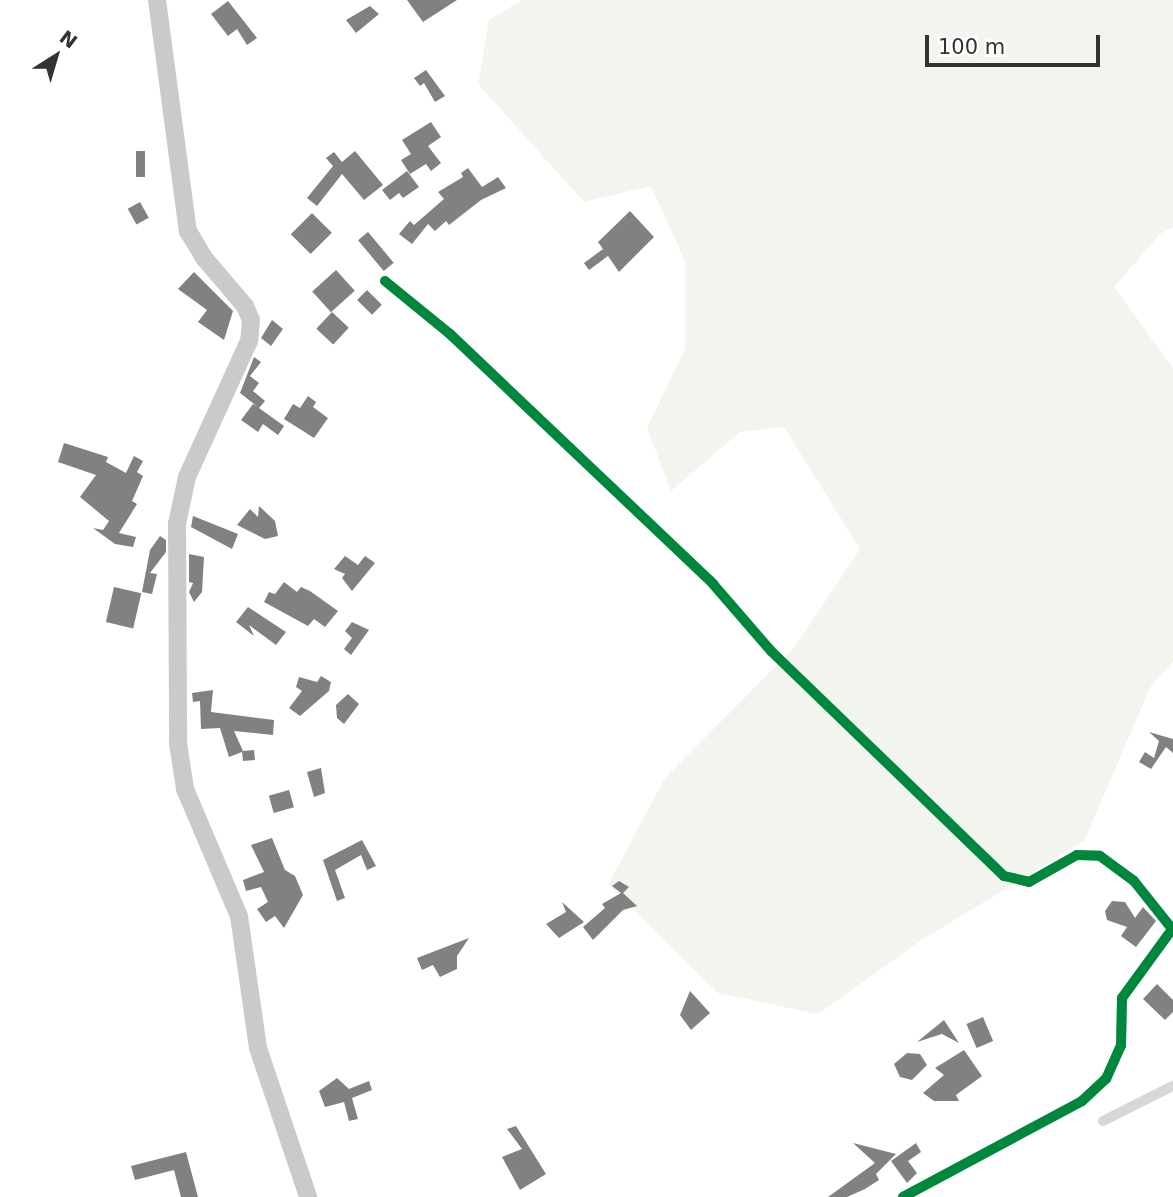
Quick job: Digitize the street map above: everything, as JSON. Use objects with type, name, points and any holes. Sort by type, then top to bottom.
[{"type":"main road","points":[[157,0],[188,231],[205,259],[245,306],[251,320],[249,341],[187,477],[177,524],[178,743],[185,789],[239,916],[258,1048],[309,1197]]},
{"type":"street","points":[[386,281],[450,334],[713,584],[771,652],[1004,876],[1029,882],[1077,855],[1100,856],[1134,881],[1173,929],[1122,998],[1121,1046],[1106,1079],[1082,1101],[903,1197]]},
{"type":"street","points":[[1103,1121],[1173,1086]]},
{"type":"shaded area","points":[[522,0],[1173,0],[1173,227],[1160,234],[1114,287],[1173,368],[1173,662],[1151,686],[1084,841],[923,939],[818,1014],[718,993],[608,885],[665,778],[794,648],[860,549],[784,427],[740,432],[671,491],[647,428],[685,349],[685,261],[651,186],[584,202],[478,84],[489,20]]},
{"type":"building","points":[[407,0],[457,0],[423,22]]},
{"type":"building","points":[[228,1],[257,38],[247,45],[237,29],[228,36],[211,14]]},
{"type":"building","points":[[370,6],[379,14],[356,33],[346,20]]},
{"type":"building","points":[[426,70],[445,96],[435,102],[424,83],[420,86],[414,78]]},
{"type":"building","points":[[431,122],[441,137],[428,146],[441,163],[431,171],[426,164],[410,174],[401,160],[411,154],[402,140]]},
{"type":"building","points":[[136,151],[145,151],[145,177],[136,177]]},
{"type":"building","points":[[355,151],[383,185],[364,200],[342,174],[317,206],[307,198],[333,166],[326,158],[334,152],[342,162]]},
{"type":"building","points":[[468,168],[482,187],[498,177],[506,188],[481,200],[449,225],[446,221],[435,231],[428,224],[412,244],[399,234],[410,221],[414,225],[444,199],[438,192],[463,177],[461,173]]},
{"type":"building","points":[[407,171],[419,187],[403,198],[399,193],[390,200],[382,190]]},
{"type":"building","points":[[140,202],[149,218],[136,225],[128,209]]},
{"type":"building","points":[[630,211],[654,237],[619,272],[608,256],[589,270],[584,263],[603,249],[598,242]]},
{"type":"building","points":[[312,213],[332,233],[311,254],[291,234]]},
{"type":"building","points":[[368,232],[394,263],[384,271],[358,240]]},
{"type":"building","points":[[336,270],[355,291],[331,312],[312,291]]},
{"type":"building","points":[[194,272],[233,311],[224,340],[198,322],[207,310],[178,289]]},
{"type":"building","points":[[367,290],[382,305],[372,315],[357,300]]},
{"type":"building","points":[[332,312],[349,328],[333,345],[316,329]]},
{"type":"building","points":[[272,320],[283,329],[271,346],[261,338]]},
{"type":"building","points":[[254,357],[261,362],[250,376],[259,383],[253,391],[265,401],[259,408],[284,426],[278,435],[263,424],[258,432],[241,420],[253,404],[258,407],[240,393]]},
{"type":"building","points":[[308,396],[316,402],[313,407],[328,418],[314,438],[284,419],[293,404],[300,408]]},
{"type":"building","points":[[64,443],[108,457],[106,462],[126,473],[134,456],[143,461],[137,472],[143,476],[132,501],[137,504],[119,533],[136,537],[133,547],[115,544],[93,528],[103,530],[109,521],[80,497],[96,475],[58,462]]},
{"type":"building","points":[[259,506],[275,521],[278,536],[265,539],[237,525],[250,509],[258,517]]},
{"type":"building","points":[[193,516],[238,534],[232,549],[191,527]]},
{"type":"building","points":[[160,536],[166,540],[166,552],[150,573],[157,574],[152,594],[142,592],[150,550]]},
{"type":"building","points":[[189,554],[204,557],[202,592],[194,602],[189,592],[193,583],[189,582]]},
{"type":"building","points":[[345,556],[358,565],[365,556],[375,563],[352,591],[342,578],[345,574],[334,569]]},
{"type":"building","points":[[284,582],[297,592],[301,587],[310,591],[338,611],[325,627],[314,619],[308,626],[264,602],[269,592],[275,594]]},
{"type":"building","points":[[114,587],[141,593],[133,628],[106,622]]},
{"type":"building","points":[[248,607],[286,632],[276,645],[249,625],[254,636],[236,622]]},
{"type":"building","points":[[352,622],[369,630],[351,655],[344,649],[352,638],[345,631]]},
{"type":"building","points":[[321,676],[331,682],[329,691],[300,716],[289,708],[302,691],[296,687],[299,677],[317,682]]},
{"type":"building","points":[[213,690],[211,712],[274,720],[273,735],[234,731],[243,751],[254,750],[255,760],[243,761],[242,752],[229,757],[220,728],[201,729],[200,701],[193,702],[192,693]]},
{"type":"building","points":[[348,694],[359,704],[344,724],[337,718],[336,705]]},
{"type":"building","points":[[1149,732],[1173,739],[1173,753],[1166,747],[1151,769],[1139,762],[1145,752],[1154,758],[1159,741]]},
{"type":"building","points":[[321,768],[325,793],[314,797],[307,772]]},
{"type":"building","points":[[289,790],[294,807],[274,813],[269,796]]},
{"type":"building","points":[[272,838],[285,870],[295,876],[303,895],[284,928],[275,916],[266,922],[257,909],[268,902],[261,887],[246,891],[243,880],[264,872],[251,845]]},
{"type":"building","points":[[362,840],[376,866],[367,870],[361,855],[335,870],[345,898],[337,901],[323,860]]},
{"type":"building","points":[[619,881],[629,887],[623,893],[637,906],[623,910],[593,940],[583,927],[605,908],[602,904],[621,893],[612,886]]},
{"type":"building","points":[[1112,901],[1125,902],[1135,918],[1143,907],[1156,921],[1136,947],[1121,936],[1127,927],[1107,920],[1105,911]]},
{"type":"building","points":[[562,902],[584,922],[559,938],[546,924],[566,912]]},
{"type":"building","points":[[469,938],[457,956],[457,969],[440,977],[433,965],[422,970],[417,958]]},
{"type":"building","points":[[1157,984],[1173,1000],[1173,1012],[1165,1020],[1143,999]]},
{"type":"building","points":[[690,991],[710,1013],[691,1030],[680,1015]]},
{"type":"building","points":[[983,1017],[993,1041],[977,1048],[966,1024]]},
{"type":"building","points":[[944,1020],[959,1043],[942,1034],[917,1042]]},
{"type":"building","points":[[964,1050],[982,1076],[956,1095],[959,1101],[934,1101],[923,1093],[944,1075],[935,1068]]},
{"type":"building","points":[[907,1053],[920,1054],[927,1065],[912,1080],[900,1077],[894,1064]]},
{"type":"building","points":[[337,1078],[349,1089],[369,1081],[372,1090],[352,1098],[358,1119],[349,1121],[344,1102],[325,1107],[319,1091]]},
{"type":"building","points":[[516,1126],[546,1174],[520,1190],[502,1157],[522,1149],[507,1129]]},
{"type":"building","points":[[853,1143],[896,1154],[876,1174],[879,1180],[865,1189],[847,1197],[828,1197],[875,1163]]},
{"type":"building","points":[[916,1143],[921,1152],[908,1161],[917,1173],[907,1183],[891,1161]]},
{"type":"building","points":[[186,1152],[198,1197],[181,1197],[174,1170],[135,1180],[131,1166]]},
{"type":"cycle path","points":[[385,281],[450,334],[713,584],[771,651],[1004,876],[1029,882],[1077,855],[1100,856],[1134,881],[1173,930]]},
{"type":"cycle path","points":[[903,1197],[1082,1101],[1106,1079],[1121,1046],[1122,998],[1173,928]]}]
